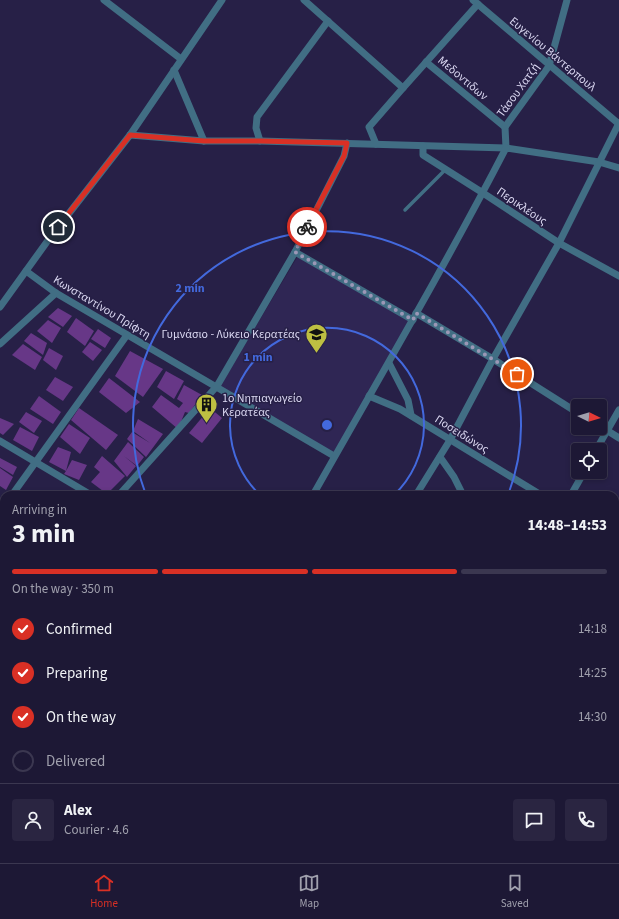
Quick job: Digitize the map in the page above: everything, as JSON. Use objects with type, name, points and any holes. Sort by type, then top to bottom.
[{"type":"street","points":[[104,0],[181,60]]},
{"type":"street","points":[[0,307],[54,232],[130,135],[222,0]]},
{"type":"street","points":[[304,0],[403,88]]},
{"type":"street","name":"Τάσου Χατζή","points":[[506,148],[505,127],[549,66],[567,0]]},
{"type":"street","points":[[376,144],[369,127],[476,2]]},
{"type":"street","name":"Ευγενίου Βάντερπουλ","points":[[476,2],[549,66],[619,123]]},
{"type":"street","points":[[260,141],[256,128],[257,118],[328,21]]},
{"type":"street","name":"Μεδοντιδων","points":[[426,62],[505,127]]},
{"type":"street","points":[[174,70],[204,141]]},
{"type":"street","points":[[418,491],[428,473],[440,458],[493,359],[559,243],[619,123]]},
{"type":"street","points":[[130,135],[204,141],[347,143],[506,148],[599,162],[619,168]]},
{"type":"street","points":[[123,491],[217,386],[295,252],[344,156],[347,143]]},
{"type":"street","name":"Περικλέους","points":[[423,146],[423,155],[559,243],[619,276]]},
{"type":"street","points":[[314,491],[415,317],[506,148]]},
{"type":"street","points":[[295,252],[493,359],[571,409]]},
{"type":"street","name":"Κωνσταντίνου Πρίφτη","points":[[26,272],[56,293],[217,386],[334,456]]},
{"type":"street","points":[[0,344],[56,293]]},
{"type":"street","points":[[15,491],[127,335]]},
{"type":"street","points":[[389,363],[408,400],[411,415]]},
{"type":"street","name":"Ποσειδώνος","points":[[369,396],[411,415],[534,491]]},
{"type":"street","points":[[619,410],[607,431],[619,438]]},
{"type":"street","points":[[0,441],[83,491]]},
{"type":"street","points":[[440,458],[454,477],[461,491]]},
{"type":"street","points":[[573,491],[580,479]]},
{"type":"lane","points":[[405,210],[446,169]]},
{"type":"shaded area","name":"Γυμνάσιο - Λύκειο Κερατέας","points":[[298,256],[411,320],[336,456],[219,388]]},
{"type":"building","points":[[58,308],[72,316],[63,327],[48,317]]},
{"type":"building","points":[[76,318],[94,331],[85,346],[67,332]]},
{"type":"building","points":[[48,320],[61,328],[52,343],[37,331]]},
{"type":"building","points":[[98,329],[111,338],[105,348],[91,339]]},
{"type":"building","points":[[31,333],[47,343],[43,355],[24,341]]},
{"type":"building","points":[[90,342],[102,350],[93,361],[82,352]]},
{"type":"building","points":[[23,344],[42,357],[35,370],[12,355]]},
{"type":"building","points":[[49,348],[63,356],[56,370],[43,360]]},
{"type":"building","points":[[130,351],[163,369],[143,397],[115,376]]},
{"type":"building","points":[[166,371],[184,381],[174,399],[157,387]]},
{"type":"building","points":[[55,377],[73,387],[63,401],[46,390]]},
{"type":"building","points":[[109,378],[140,402],[126,413],[99,392]]},
{"type":"building","points":[[184,385],[202,395],[189,413],[185,412],[178,429],[152,407],[161,395],[179,408],[183,403],[177,399]]},
{"type":"building","points":[[39,396],[61,412],[53,424],[30,409]]},
{"type":"building","points":[[79,408],[118,435],[106,450],[71,420]]},
{"type":"building","name":"1ο Νηπιαγωγείο Κερατέας","points":[[210,408],[222,418],[202,443],[189,433]]},
{"type":"building","points":[[26,412],[42,421],[34,433],[19,422]]},
{"type":"building","points":[[0,418],[14,424],[3,435],[0,433]]},
{"type":"building","points":[[138,419],[163,434],[146,457],[127,439],[132,432],[150,443],[133,431]]},
{"type":"building","points":[[69,424],[90,438],[80,454],[60,437]]},
{"type":"building","points":[[20,427],[39,437],[32,451],[13,440]]},
{"type":"building","points":[[128,442],[144,457],[137,466],[124,456],[136,466],[127,477],[114,461]]},
{"type":"building","points":[[58,447],[71,452],[66,471],[49,462]]},
{"type":"building","points":[[102,456],[125,476],[110,491],[103,491],[91,482],[100,472],[94,467]]},
{"type":"building","points":[[0,458],[17,467],[13,475],[0,467]]},
{"type":"building","points":[[72,460],[87,465],[79,480],[64,474]]},
{"type":"building","points":[[0,468],[13,477],[6,490],[0,486]]},
{"type":"way so far","points":[[307,227],[295,252],[413,320],[416,313],[517,374]]},
{"type":"place","name":"Γυμνάσιο - Λύκειο Κερατέας","points":[[316,354]]},
{"type":"place","name":"1ο Νηπιαγωγείο Κερατέας","points":[[206,424]]},
{"type":"route","points":[[58,227],[130,135],[204,141],[347,143],[344,156],[307,227]]}]
